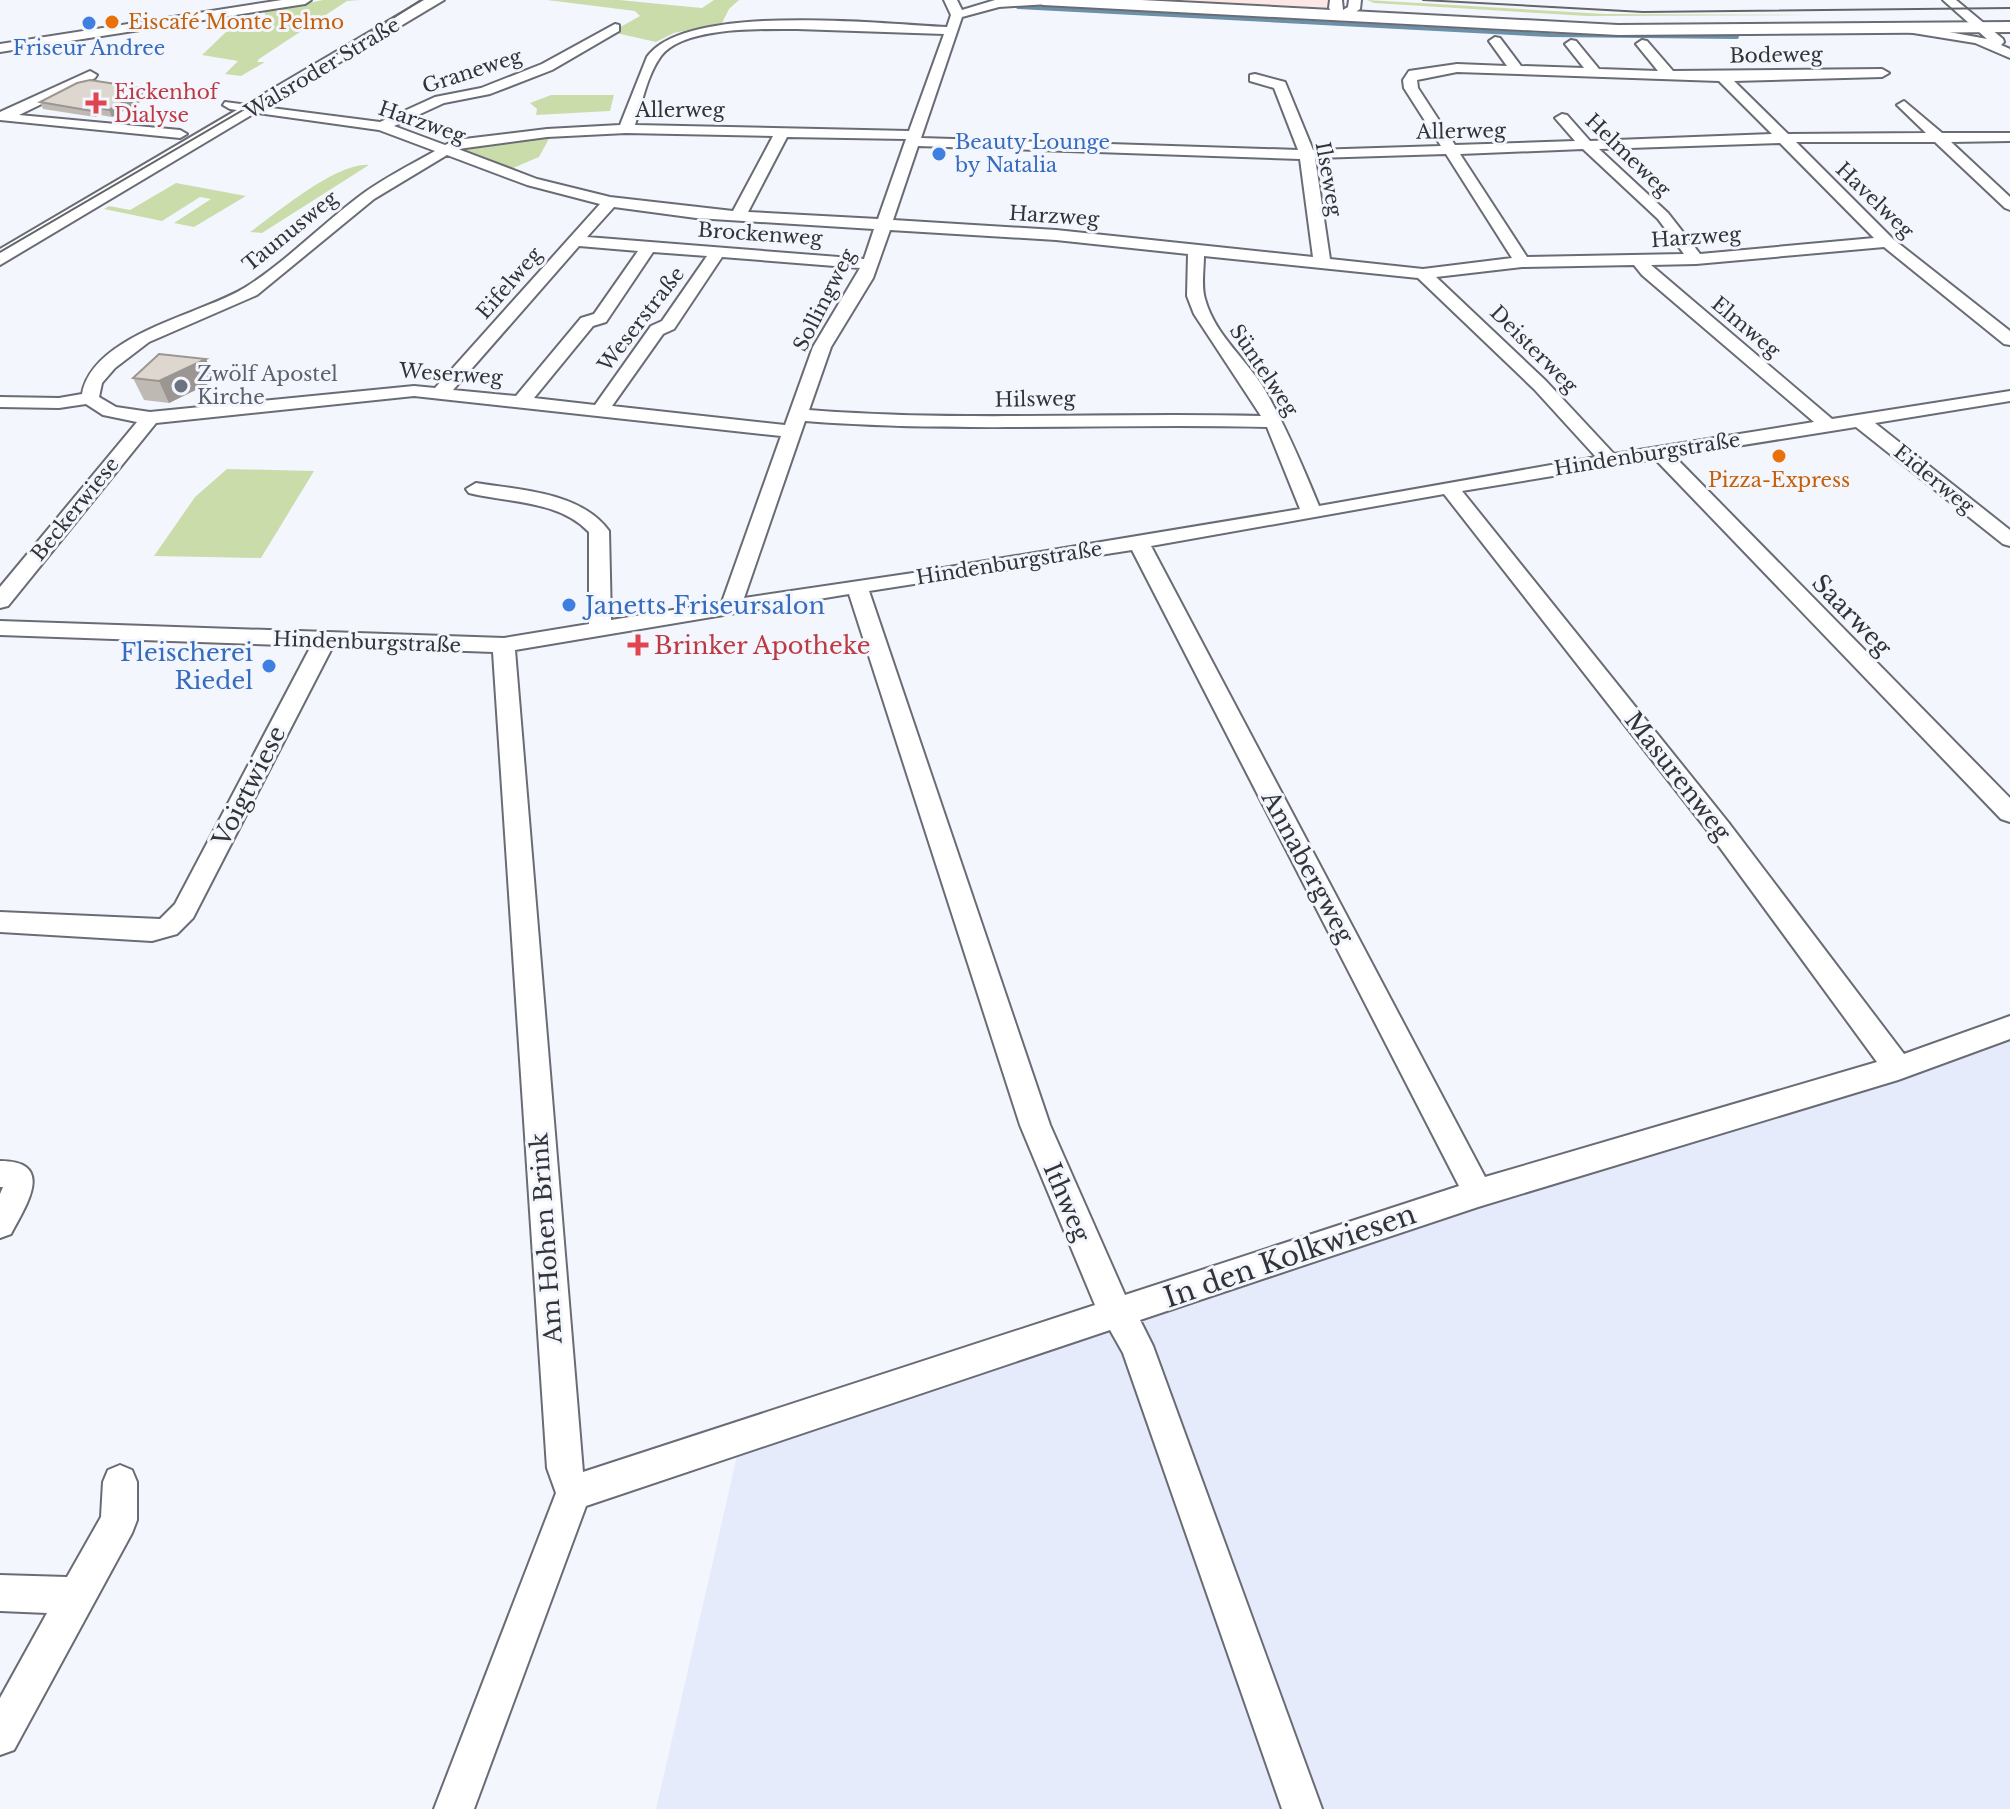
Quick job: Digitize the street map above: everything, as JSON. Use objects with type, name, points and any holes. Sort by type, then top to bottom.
[{"type":"main road","name":"Walsroder Straße","points":[[0,241],[305,63],[400,0]]},
{"type":"main road","name":"Walsroder Straße","points":[[0,258],[436,0]]},
{"type":"main road","points":[[1046,0],[1344,7],[1618,30],[1895,27],[2010,18]]},
{"type":"main road","points":[[1174,0],[1612,22],[1976,22],[2010,27]]},
{"type":"street","points":[[0,48],[262,4],[305,0]]},
{"type":"street","points":[[950,0],[955,5],[954,23]]},
{"type":"street","points":[[626,129],[656,54],[669,42],[692,33],[757,25],[954,23],[998,3],[1046,0]]},
{"type":"street","points":[[1949,0],[2010,54]]},
{"type":"street","name":"Sollingweg","points":[[732,606],[822,347],[849,307],[869,264],[954,23]]},
{"type":"street","points":[[1895,27],[1954,34],[1978,40],[2010,54]]},
{"type":"street","name":"Graneweg","points":[[382,126],[440,100],[485,91],[547,67],[615,28]]},
{"type":"street","points":[[1495,41],[1517,70]]},
{"type":"street","points":[[1571,44],[1595,73]]},
{"type":"street","points":[[1642,44],[1670,76]]},
{"type":"street","name":"Bodeweg","points":[[1522,262],[1411,88],[1410,80],[1414,74],[1440,68],[1723,77],[1882,73]]},
{"type":"street","points":[[2,116],[90,75]]},
{"type":"street","name":"Havelweg","points":[[1723,77],[1887,242],[2010,340]]},
{"type":"street","name":"Ilseweg","points":[[1255,78],[1280,85],[1307,154],[1322,262]]},
{"type":"street","name":"Harzweg","points":[[230,105],[382,126],[532,182],[610,202],[738,216],[1196,248],[1423,274],[1522,262],[1696,259],[1887,242]]},
{"type":"street","points":[[1904,105],[2010,205]]},
{"type":"street","points":[[2,116],[180,134]]},
{"type":"street","name":"Helmeweg","points":[[1562,118],[1588,147],[1663,216],[1696,259]]},
{"type":"street","name":"Allerweg","points":[[446,149],[471,141],[626,129],[783,131],[1307,154],[1784,139],[2010,137]]},
{"type":"street","points":[[738,216],[783,131]]},
{"type":"street","name":"Taunusweg","points":[[90,398],[93,382],[109,364],[143,338],[251,291],[369,196],[446,149]]},
{"type":"street","name":"Eifelweg","points":[[441,392],[610,202]]},
{"type":"street","name":"Brockenweg","points":[[575,241],[869,264]]},
{"type":"street","name":"Weserweg","points":[[522,401],[587,322],[600,318],[648,248]]},
{"type":"street","name":"Süntelweg","points":[[1196,248],[1195,296],[1202,314],[1217,340],[1254,387],[1274,422],[1301,493],[1312,513]]},
{"type":"street","name":"Weserstraße","points":[[600,410],[657,330],[668,325],[716,254]]},
{"type":"street","name":"Elmweg","points":[[1639,260],[1648,272],[1827,424]]},
{"type":"street","name":"Deisterweg","points":[[1423,274],[1540,385],[1609,460]]},
{"type":"street","name":"Weserweg","points":[[90,398],[98,408],[150,418],[385,392],[441,392],[600,410],[794,423]]},
{"type":"street","name":"Hindenburgstraße","points":[[0,628],[504,645],[857,586],[913,580],[1609,460],[2010,396]]},
{"type":"street","points":[[0,402],[59,403],[90,398]]},
{"type":"street","name":"Beckerwiese","points":[[0,601],[150,418]]},
{"type":"street","name":"Hilsweg","points":[[794,423],[1165,419],[1274,422]]},
{"type":"street","name":"Eiderweg","points":[[1858,419],[2010,540]]},
{"type":"street","name":"Saarweg","points":[[1659,452],[2010,813]]},
{"type":"street","points":[[476,489],[550,503],[594,523],[599,531],[600,628]]},
{"type":"street","name":"Masurenweg","points":[[1450,489],[1719,828],[1898,1068]]},
{"type":"street","name":"Annabergweg","points":[[1138,542],[1478,1193]]},
{"type":"street","name":"Ithweg","points":[[857,586],[1035,1125],[1104,1290],[1137,1346],[1302,1809]]},
{"type":"street","name":"Voigtwiese","points":[[0,922],[152,931],[168,927],[184,911],[325,640]]},
{"type":"street","name":"Am Hohen Brink","points":[[504,645],[547,1265],[564,1468],[573,1493]]},
{"type":"street","name":"In den Kolkwiesen","points":[[573,1493],[1478,1193],[1898,1068],[2010,1027]]},
{"type":"street","points":[[0,1174],[10,1174],[19,1180],[18,1190],[0,1224]]},
{"type":"street","points":[[0,1736],[119,1520],[120,1482]]},
{"type":"street","points":[[454,1809],[573,1493]]},
{"type":"street","points":[[0,1593],[79,1596]]},
{"type":"shaded area","points":[[1174,0],[1335,0],[1335,8]]},
{"type":"shaded area","points":[[2010,1027],[2010,1809],[656,1809],[741,1439]]},
{"type":"green space","points":[[323,0],[360,0],[347,1],[259,59],[257,62],[265,62],[241,76],[225,74],[238,61],[202,55],[226,32],[270,24],[264,12]]},
{"type":"green space","points":[[547,0],[619,0],[702,8],[714,0],[739,0],[729,9],[722,23],[674,33],[656,42],[616,33],[615,30],[640,16],[635,11]]},
{"type":"green space","points":[[1367,0],[1605,14],[1813,15],[1587,16],[1374,3]]},
{"type":"green space","points":[[551,95],[614,95],[610,111],[536,115],[537,109],[530,103]]},
{"type":"green space","points":[[551,135],[539,157],[513,168],[463,150]]},
{"type":"green space","points":[[369,165],[262,233],[250,232],[324,180],[356,166]]},
{"type":"green space","points":[[176,183],[246,196],[194,227],[174,223],[211,199],[200,197],[162,221],[104,209],[109,206],[130,210]]},
{"type":"green space","points":[[227,469],[314,471],[261,558],[154,556],[195,497]]},
{"type":"building","name":"Eickenhof Dialyse","points":[[90,80],[148,89],[109,110],[97,108],[92,111],[40,102],[77,83]]},
{"type":"building","points":[[159,354],[206,359],[159,381],[133,378]]},
{"type":"waterway","points":[[1018,7],[1550,35],[1737,37]]},
{"type":"tram line","points":[[0,252],[315,68],[421,0]]},
{"type":"tram line","points":[[1423,0],[1643,12],[2010,8]]},
{"type":"place","name":"Eiscafé Monte Pelmo","points":[[112,22]]},
{"type":"place","name":"Friseur Andree","points":[[89,23]]},
{"type":"place","name":"Eickenhof Dialyse","points":[[96,103]]},
{"type":"place","name":"Beauty Lounge by Natalia","points":[[939,154]]},
{"type":"place","name":"Zwölf Apostel Kirche","points":[[181,386]]},
{"type":"place","name":"Pizza-Express","points":[[1779,456]]},
{"type":"place","name":"Janetts Friseursalon","points":[[569,605]]},
{"type":"place","name":"Brinker Apotheke","points":[[638,645]]},
{"type":"place","name":"Fleischerei Riedel","points":[[269,666]]}]
